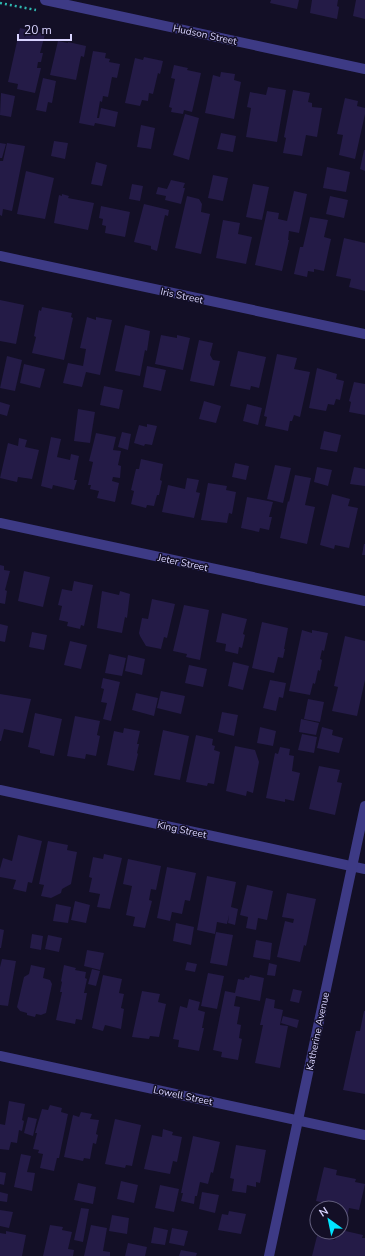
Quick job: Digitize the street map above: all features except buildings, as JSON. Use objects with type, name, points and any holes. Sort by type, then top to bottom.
[{"type":"street","name":"Hudson Street","points":[[45,0],[365,69]]},
{"type":"street","name":"Iris Street","points":[[0,256],[365,334]]},
{"type":"street","name":"Jeter Street","points":[[0,523],[365,601]]},
{"type":"street","name":"King Street","points":[[0,790],[365,869]]},
{"type":"street","name":"Katherine Avenue","points":[[269,1256],[365,806]]},
{"type":"street","name":"Lowell Street","points":[[0,1056],[365,1135]]}]
